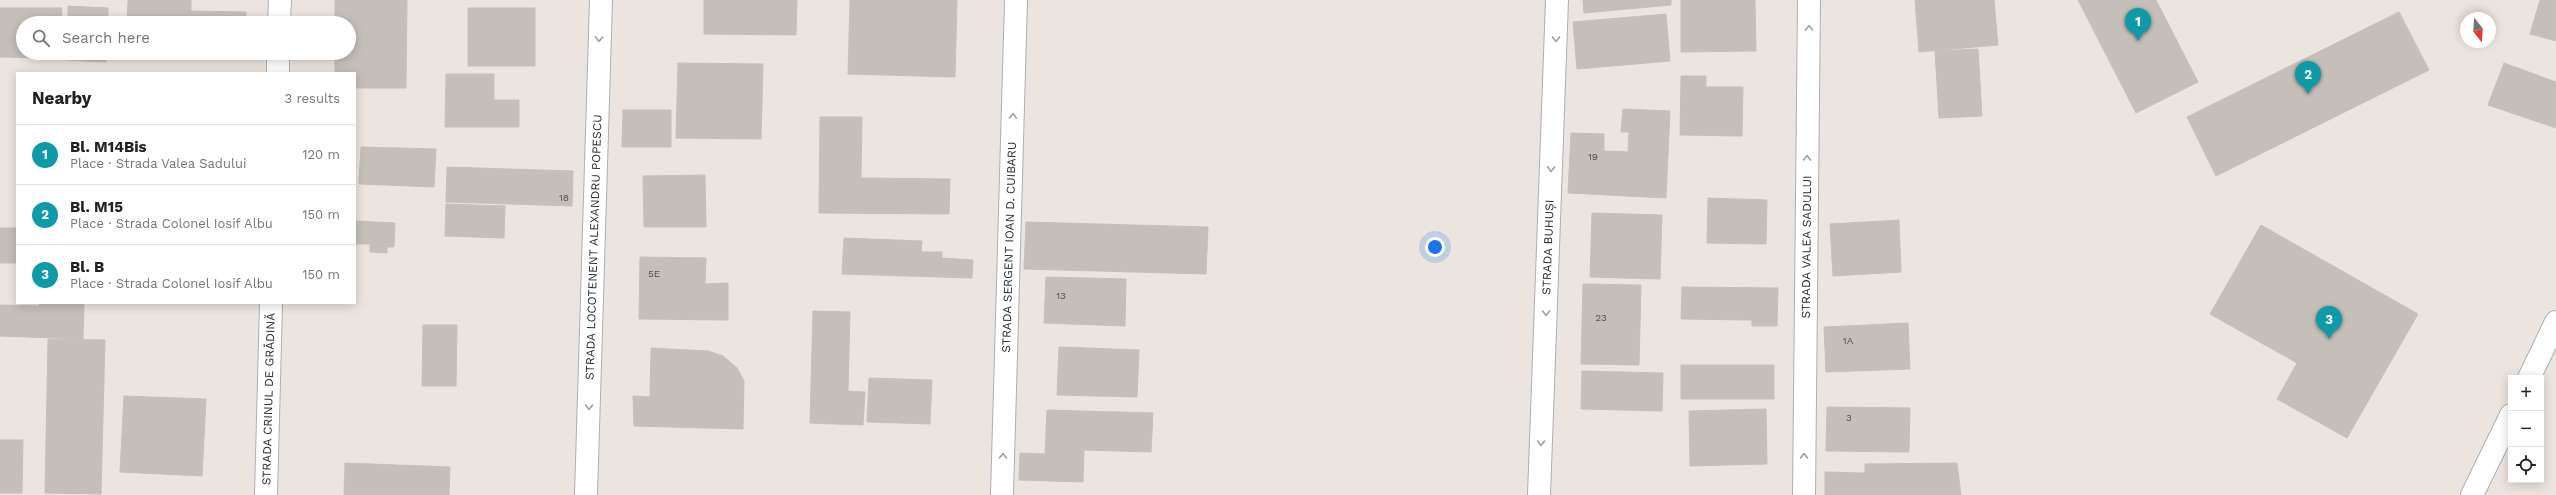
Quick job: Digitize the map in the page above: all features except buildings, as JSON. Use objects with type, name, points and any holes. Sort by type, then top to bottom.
[{"type":"street","points":[[279,16],[280,0]]},
{"type":"street","name":"STRADA LOCOTENENT ALEXANDRU POPESCU","points":[[586,495],[600,0]]},
{"type":"street","name":"STRADA SERGENT IOAN D. CUIBARU","points":[[1002,495],[1016,0]]},
{"type":"street","name":"STRADA BUHUȘI","points":[[1539,495],[1557,0]]},
{"type":"street","name":"STRADA VALEA SADULUI","points":[[1804,495],[1809,0]]},
{"type":"street","points":[[278,60],[278,72]]},
{"type":"street","name":"STRADA CRINUL DE GRĂDINĂ","points":[[266,495],[271,304]]},
{"type":"street","points":[[2530,375],[2556,322]]},
{"type":"street","points":[[2472,495],[2508,421]]},
{"type":"place","name":"Bl. M14Bis","points":[[2138,41]]},
{"type":"place","name":"Bl. M15","points":[[2308,94]]},
{"type":"place","name":"Bl. B","points":[[2329,339]]}]
